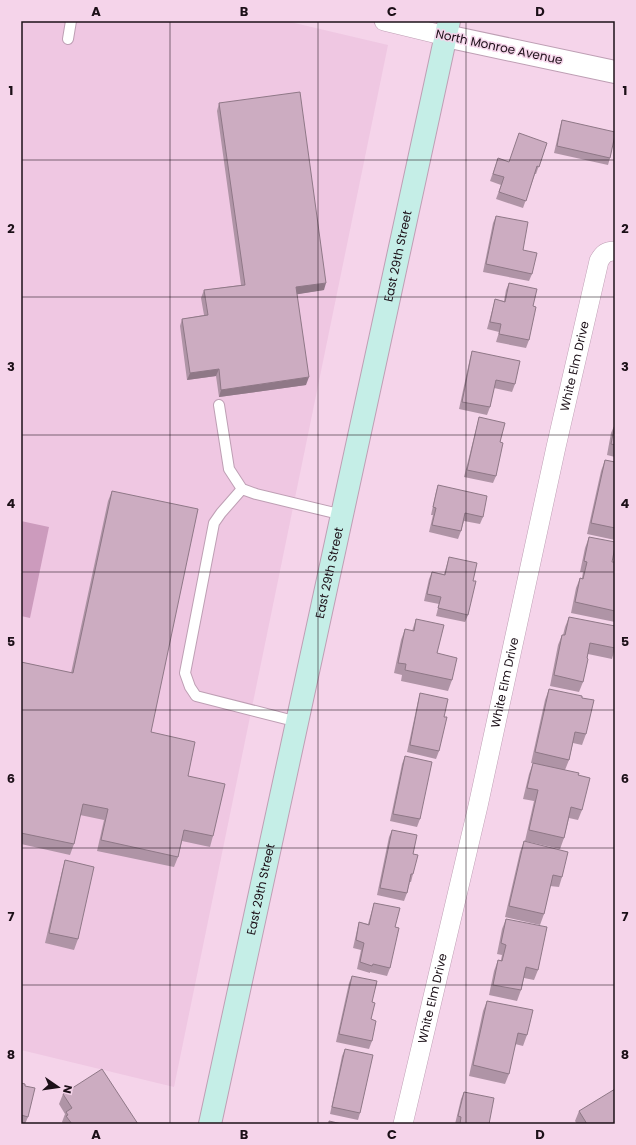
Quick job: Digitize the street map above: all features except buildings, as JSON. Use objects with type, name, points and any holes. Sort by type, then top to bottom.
[{"type":"main road","name":"East 29th Street","points":[[210,1124],[448,28]]},
{"type":"street","name":"North Monroe Avenue","points":[[384,21],[448,28],[614,68]]},
{"type":"street","name":"White Elm Drive","points":[[403,1124],[478,806],[556,447],[599,261],[603,254],[608,251],[615,251]]},
{"type":"lane","points":[[68,38],[71,21]]},
{"type":"lane","points":[[219,405],[229,469],[242,489],[256,494],[343,514]]},
{"type":"lane","points":[[242,489],[221,512],[214,524],[185,673],[190,687],[196,696],[298,722]]},
{"type":"shaded area","points":[[21,21],[286,21],[388,45],[174,1087],[21,1050]]},
{"type":"shaded area","points":[[21,521],[49,527],[30,618],[21,616]]}]
